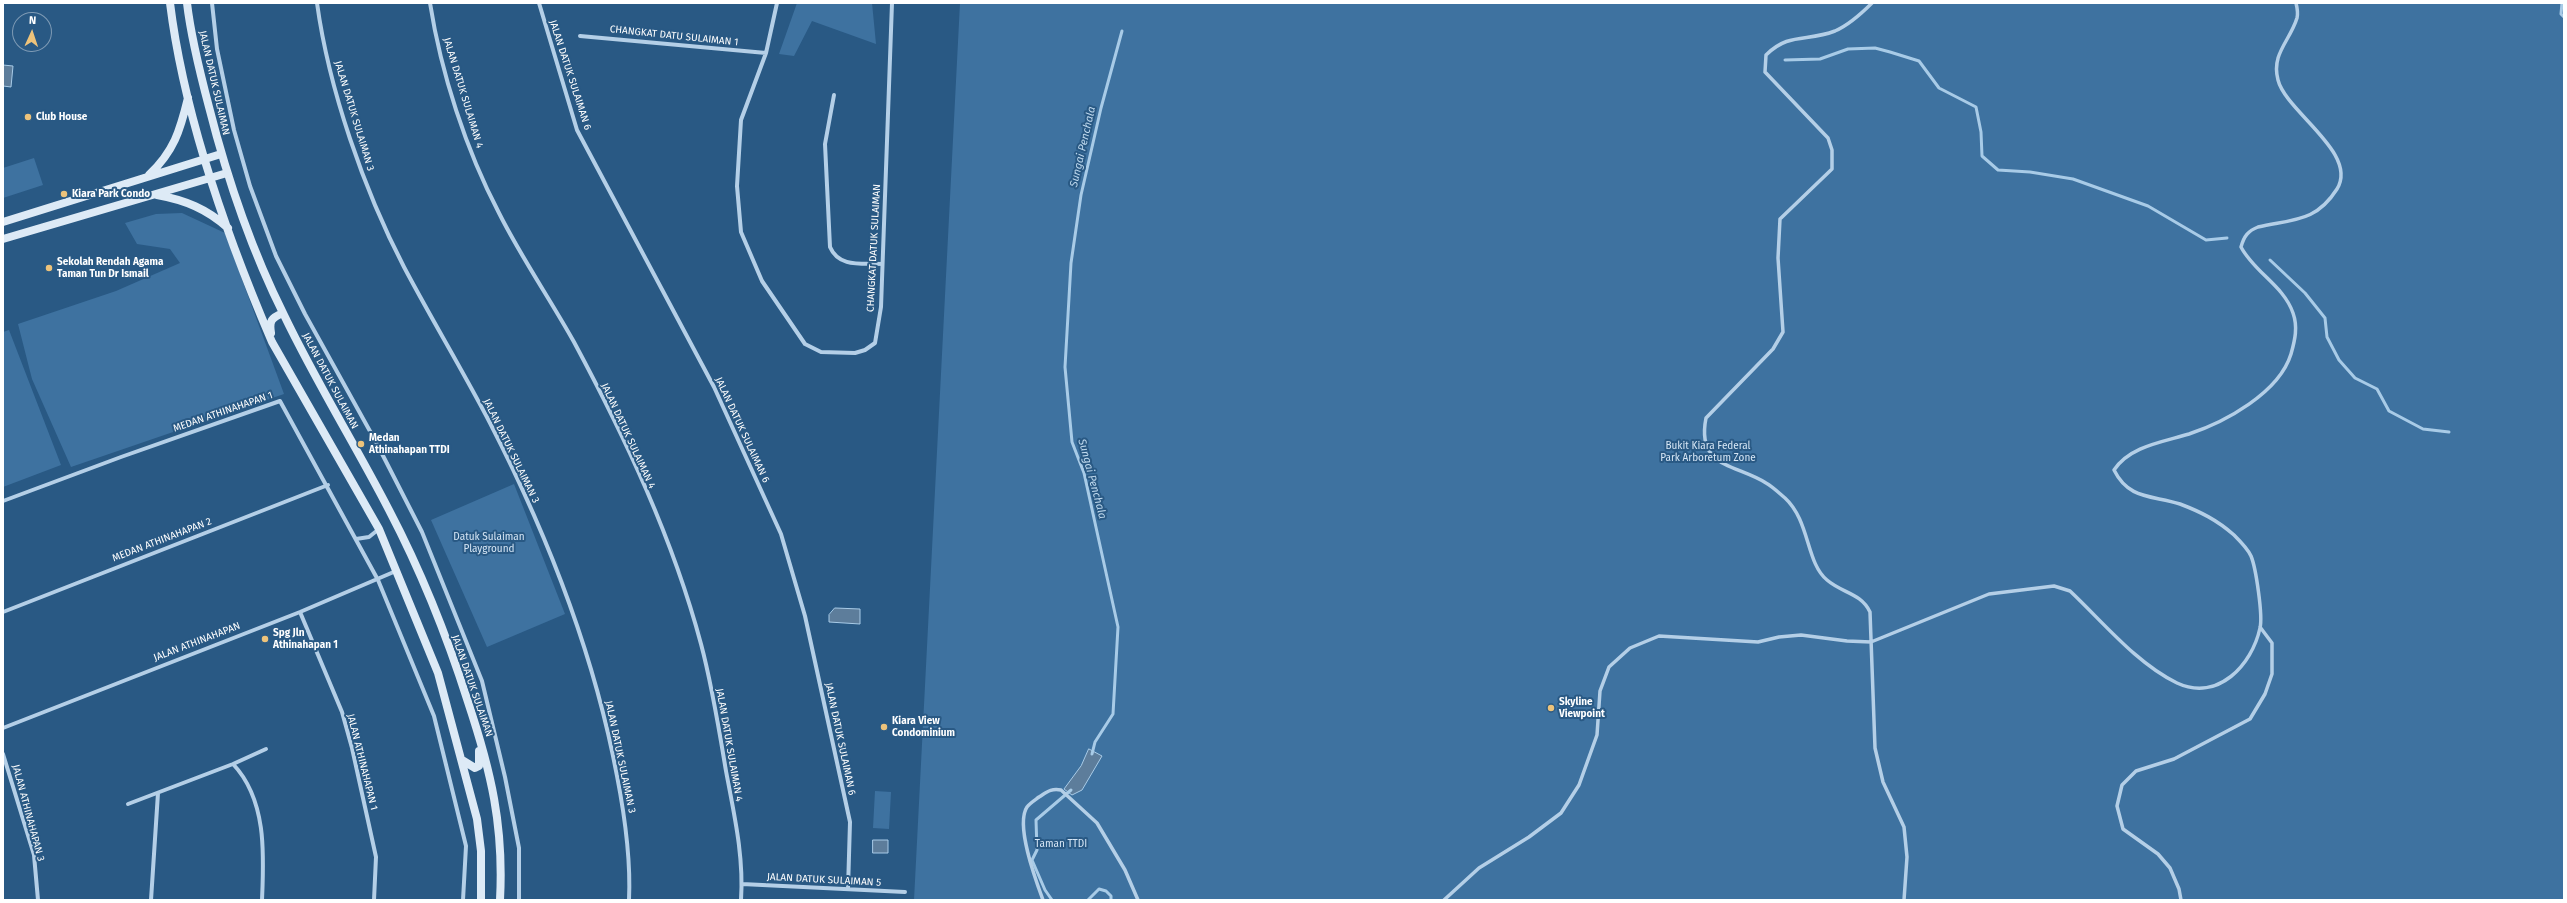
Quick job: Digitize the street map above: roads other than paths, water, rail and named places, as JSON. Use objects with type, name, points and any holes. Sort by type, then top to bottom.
[{"type":"main road","points":[[170,3],[179,60],[210,178],[272,342],[379,529],[438,672],[462,760],[478,832],[481,900]]},
{"type":"main road","name":"JALAN DATUK SULAIMAN","points":[[187,3],[199,68],[227,174],[283,313],[406,542],[454,658],[490,773],[497,810],[502,862],[500,900]]},
{"type":"main road","points":[[147,177],[165,159],[176,141],[188,96]]},
{"type":"main road","points":[[3,222],[221,154]]},
{"type":"main road","points":[[3,239],[227,174]]},
{"type":"main road","points":[[154,195],[194,204],[212,214],[229,229]]},
{"type":"main road","points":[[272,342],[269,323],[273,317],[283,313]]},
{"type":"main road","points":[[462,760],[475,768],[479,766],[481,760],[475,723]]},
{"type":"street","name":"JALAN DATUK SULAIMAN","points":[[212,3],[217,49],[234,130],[250,186],[276,256],[305,314],[376,442],[422,532],[482,681],[505,777],[519,848],[519,900]]},
{"type":"street","name":"JALAN DATUK SULAIMAN 3","points":[[317,3],[330,69],[353,147],[372,197],[403,265],[490,423],[547,544],[591,668],[608,733],[627,827],[629,900]]},
{"type":"street","name":"JALAN DATUK SULAIMAN 4","points":[[430,3],[462,125],[480,174],[500,214],[574,342],[612,416],[678,570],[701,644],[715,705],[738,838],[742,884],[741,900]]},
{"type":"street","name":"JALAN DATUK SULAIMAN 6","points":[[539,3],[577,130],[714,387],[781,534],[805,616],[850,822],[848,889]]},
{"type":"street","name":"CHANGKAT DATUK SULAIMAN","points":[[778,3],[766,53],[741,120],[737,186],[741,232],[762,281],[805,344],[821,352],[854,353],[865,350],[875,343],[880,307],[892,3]]},
{"type":"street","points":[[1872,3],[1856,19],[1835,31],[1804,39],[1786,40],[1776,45],[1766,55],[1765,72],[1828,138],[1832,150],[1832,169],[1780,219],[1778,258],[1783,332],[1773,349],[1706,418],[1704,430],[1705,442],[1710,453],[1726,466],[1766,482],[1786,499],[1801,518],[1816,568],[1828,581],[1858,597],[1866,604],[1870,612],[1875,748],[1883,782],[1904,828],[1906,856],[1904,900]]},
{"type":"street","points":[[1444,900],[1479,868],[1529,837],[1561,813],[1579,785],[1597,735],[1600,691],[1609,667],[1630,648],[1658,636],[1758,642],[1779,637],[1801,635],[1847,641],[1871,642],[1989,594],[2054,586],[2070,591],[2151,668],[2178,683],[2196,688],[2206,687],[2222,682],[2238,673],[2253,648],[2260,627],[2259,602],[2251,556],[2239,540],[2218,520],[2179,504],[2144,497],[2120,482],[2114,470],[2120,461],[2137,450],[2190,433],[2245,407],[2268,390],[2287,367],[2295,342],[2296,323],[2293,312],[2288,300],[2248,259],[2241,247],[2244,238],[2252,229],[2315,214],[2329,202],[2341,182],[2341,170],[2331,148],[2292,107],[2282,92],[2278,80],[2276,59],[2298,17],[2296,3]]},
{"type":"street","name":"CHANGKAT DATU SULAIMAN 1","points":[[580,36],[766,53]]},
{"type":"street","points":[[834,95],[825,144],[830,247],[834,256],[841,261],[882,264]]},
{"type":"street","name":"MEDAN ATHINAHAPAN 1","points":[[3,501],[121,456],[280,401],[328,485],[378,580]]},
{"type":"street","name":"MEDAN ATHINAHAPAN 2","points":[[3,612],[328,485]]},
{"type":"street","points":[[356,538],[369,537],[379,529]]},
{"type":"street","name":"JALAN ATHINAHAPAN","points":[[3,728],[300,612],[378,580],[396,571]]},
{"type":"street","points":[[378,580],[434,716],[466,846],[463,900]]},
{"type":"street","name":"JALAN ATHINAHAPAN 1","points":[[300,612],[342,712],[352,748],[376,857],[374,900]]},
{"type":"street","points":[[2181,900],[2179,889],[2170,868],[2158,854],[2123,829],[2118,806],[2122,785],[2136,771],[2174,759],[2250,719],[2265,694],[2272,674],[2272,643],[2260,627]]},
{"type":"street","points":[[128,804],[233,764],[266,749]]},
{"type":"street","name":"JALAN ATHINAHAPAN 3","points":[[3,754],[34,855],[38,900]]},
{"type":"street","points":[[233,764],[247,784],[263,839],[262,900]]},
{"type":"street","points":[[1043,900],[1026,853],[1024,813],[1027,806],[1050,790],[1061,790],[1096,823],[1125,870],[1138,900]]},
{"type":"street","points":[[151,900],[158,793]]},
{"type":"street","name":"JALAN DATUK SULAIMAN 5","points":[[742,884],[905,892]]},
{"type":"waterway","points":[[2562,3],[2561,14],[2564,17]]},
{"type":"waterway","name":"Sungai Penchala","points":[[1092,754],[1095,742],[1113,714],[1118,627],[1084,473],[1072,442],[1065,367],[1071,263],[1081,195],[1101,108],[1122,31]]},
{"type":"waterway","points":[[1785,60],[1820,59],[1848,49],[1875,48],[1919,61],[1939,88],[1976,107],[1981,132],[1982,156],[1998,170],[2030,172],[2073,179],[2148,206],[2206,240],[2227,238]]},
{"type":"waterway","points":[[2270,260],[2305,293],[2325,318],[2327,337],[2339,360],[2355,378],[2377,389],[2389,411],[2423,429],[2449,432]]},
{"type":"waterway","name":"Sungai Penchala","points":[[1052,900],[1045,890],[1032,860],[1037,850],[1036,820],[1071,790]]},
{"type":"waterway","name":"Sungai Penchala","points":[[1088,900],[1099,889],[1106,891],[1111,896],[1111,900]]},
{"type":"place","name":"Club House","points":[[28,117]]},
{"type":"place","name":"Kiara Park Condo","points":[[64,194]]},
{"type":"place","name":"Sekolah Rendah Agama Taman Tun Dr Ismail","points":[[49,268]]},
{"type":"place","name":"Medan Athinahapan TTDI","points":[[361,444]]},
{"type":"place","name":"Spg Jln Athinahapan 1","points":[[265,639]]},
{"type":"place","name":"Skyline Viewpoint","points":[[1551,708]]},
{"type":"place","name":"Kiara View Condominium","points":[[884,727]]},
{"type":"park label","name":"Bukit Kiara Federal Park Arboretum Zone","points":[[1708,452]]},
{"type":"park label","name":"Datuk Sulaiman Playground","points":[[489,542]]},
{"type":"park label","name":"Taman TTDI","points":[[1061,844]]}]
